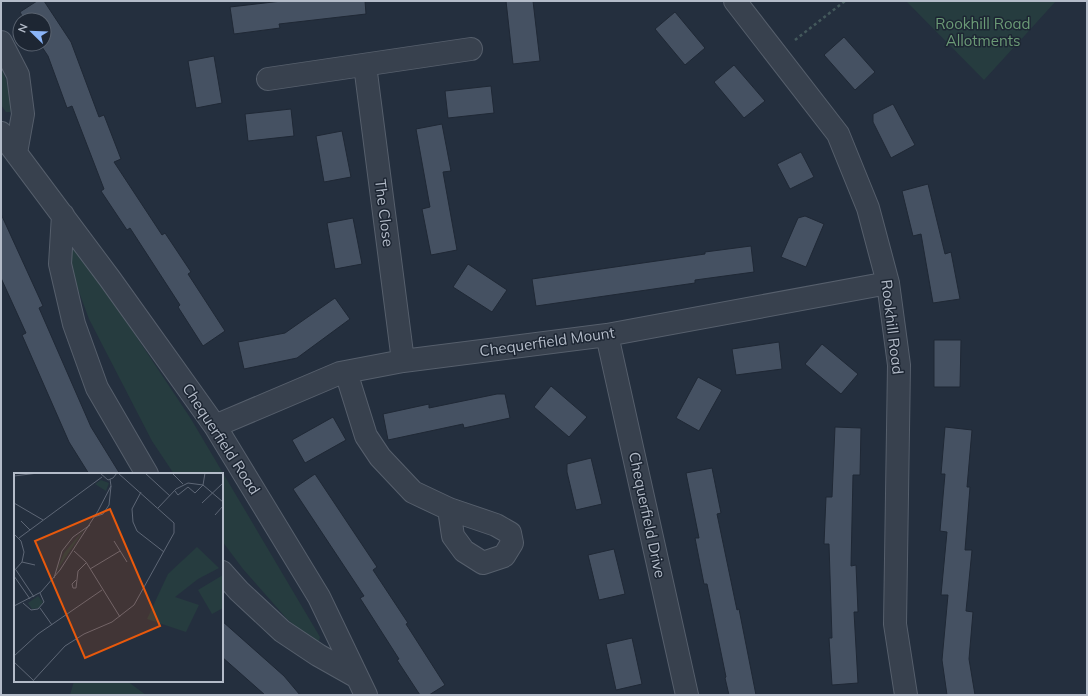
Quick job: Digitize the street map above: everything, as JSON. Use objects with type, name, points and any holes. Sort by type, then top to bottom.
[{"type":"street","name":"Rookhill Road","points":[[735,1],[838,134],[868,208],[888,283],[899,365],[895,624],[906,695]]},
{"type":"street","points":[[1,42],[18,75],[23,114],[16,154]]},
{"type":"street","points":[[268,79],[471,49]]},
{"type":"street","name":"The Close","points":[[365,65],[403,361]]},
{"type":"street","name":"Chequerfield Road","points":[[1,133],[110,279],[215,426],[319,597],[362,686]]},
{"type":"street","points":[[63,215],[60,264],[74,324],[97,388],[146,473]]},
{"type":"street","name":"Chequerfield Mount","points":[[215,426],[340,373],[403,361],[607,335],[888,283]]},
{"type":"street","name":"Chequerfield Drive","points":[[607,335],[687,695]]},
{"type":"street","points":[[346,372],[366,436],[380,457],[413,492],[450,509]]},
{"type":"street","name":"Chequerfield Road","points":[[223,573],[239,591],[282,631],[362,686]]},
{"type":"path","points":[[777,54],[845,1]]},
{"type":"green space","name":"Rookhill Road Allotments","points":[[906,1],[1056,1],[984,80]]},
{"type":"green space","points":[[1,68],[14,107],[10,112],[6,112],[1,105]]},
{"type":"green space","points":[[71,238],[191,419],[223,473],[173,473],[152,441],[89,319],[69,265]]},
{"type":"green space","points":[[223,473],[320,637],[319,641],[315,641],[310,638],[287,619],[243,569],[223,542]]},
{"type":"green space","points":[[74,682],[128,682],[146,695],[70,695]]},
{"type":"building","points":[[37,1],[44,1],[51,12],[20,12]]},
{"type":"building","points":[[282,1],[365,1],[366,14],[279,24],[280,28],[234,34],[230,7]]},
{"type":"building","points":[[506,1],[533,1],[540,61],[513,64]]},
{"type":"building","points":[[675,12],[705,48],[685,65],[655,29]]},
{"type":"building","points":[[52,13],[71,42],[99,117],[104,115],[121,159],[114,162],[162,235],[165,233],[191,272],[188,274],[225,331],[203,346],[178,307],[180,305],[130,228],[127,230],[101,191],[104,189],[72,106],[67,108],[45,52],[52,52]]},
{"type":"building","points":[[844,37],[875,72],[855,90],[824,55]]},
{"type":"building","points":[[214,56],[222,103],[196,108],[188,61]]},
{"type":"building","points":[[734,65],[765,101],[744,118],[714,82]]},
{"type":"building","points":[[491,86],[494,113],[448,118],[445,91]]},
{"type":"building","points":[[893,104],[915,145],[891,158],[873,122],[873,114]]},
{"type":"building","points":[[291,109],[294,136],[248,141],[245,114]]},
{"type":"building","points":[[442,124],[451,171],[443,172],[457,250],[431,255],[422,209],[430,207],[416,129]]},
{"type":"building","points":[[342,131],[351,177],[324,182],[316,136]]},
{"type":"building","points":[[801,152],[814,177],[790,189],[777,164]]},
{"type":"building","points":[[928,184],[945,254],[951,252],[960,299],[933,303],[921,234],[913,236],[902,191]]},
{"type":"building","points":[[1,214],[43,306],[39,308],[91,427],[119,473],[88,473],[69,442],[22,335],[26,333],[1,278]]},
{"type":"building","points":[[805,216],[824,224],[806,267],[781,257],[798,218]]},
{"type":"building","points":[[353,218],[362,264],[335,269],[327,223]]},
{"type":"building","points":[[751,246],[754,272],[695,280],[695,283],[536,306],[532,279]]},
{"type":"building","points":[[468,264],[507,290],[492,312],[453,287]]},
{"type":"building","points":[[335,298],[350,319],[297,358],[244,369],[238,342],[285,333]]},
{"type":"building","points":[[934,340],[961,340],[960,387],[934,387]]},
{"type":"building","points":[[779,342],[782,369],[736,375],[732,349]]},
{"type":"building","points":[[822,344],[858,374],[841,394],[805,364]]},
{"type":"building","points":[[698,377],[722,390],[699,431],[676,418]]},
{"type":"building","points":[[551,386],[587,417],[569,437],[534,407]]},
{"type":"building","points":[[497,394],[505,394],[510,418],[464,428],[463,424],[388,440],[383,414],[429,404],[429,408]]},
{"type":"building","points":[[333,417],[346,440],[305,463],[292,440]]},
{"type":"building","points":[[835,427],[861,428],[860,475],[853,475],[851,566],[856,565],[858,612],[854,612],[858,683],[832,685],[829,638],[832,638],[829,544],[824,544],[826,497],[832,497]]},
{"type":"building","points":[[945,427],[972,430],[967,487],[970,487],[965,550],[972,550],[966,611],[973,612],[969,659],[975,695],[947,695],[942,660],[948,595],[941,595],[947,532],[940,531],[945,474],[941,474]]},
{"type":"building","points":[[591,458],[602,504],[576,510],[567,472],[567,464]]},
{"type":"building","points":[[712,468],[721,513],[717,514],[737,610],[739,609],[756,695],[729,695],[707,584],[704,584],[695,538],[699,538],[686,473]]},
{"type":"building","points":[[315,474],[377,567],[373,570],[408,623],[406,624],[445,685],[429,695],[420,695],[360,598],[364,596],[293,489]]},
{"type":"building","points":[[614,549],[625,594],[599,600],[588,555]]},
{"type":"building","points":[[223,622],[284,676],[300,695],[265,695],[223,658]]},
{"type":"building","points":[[632,638],[642,684],[616,690],[606,644]]}]
